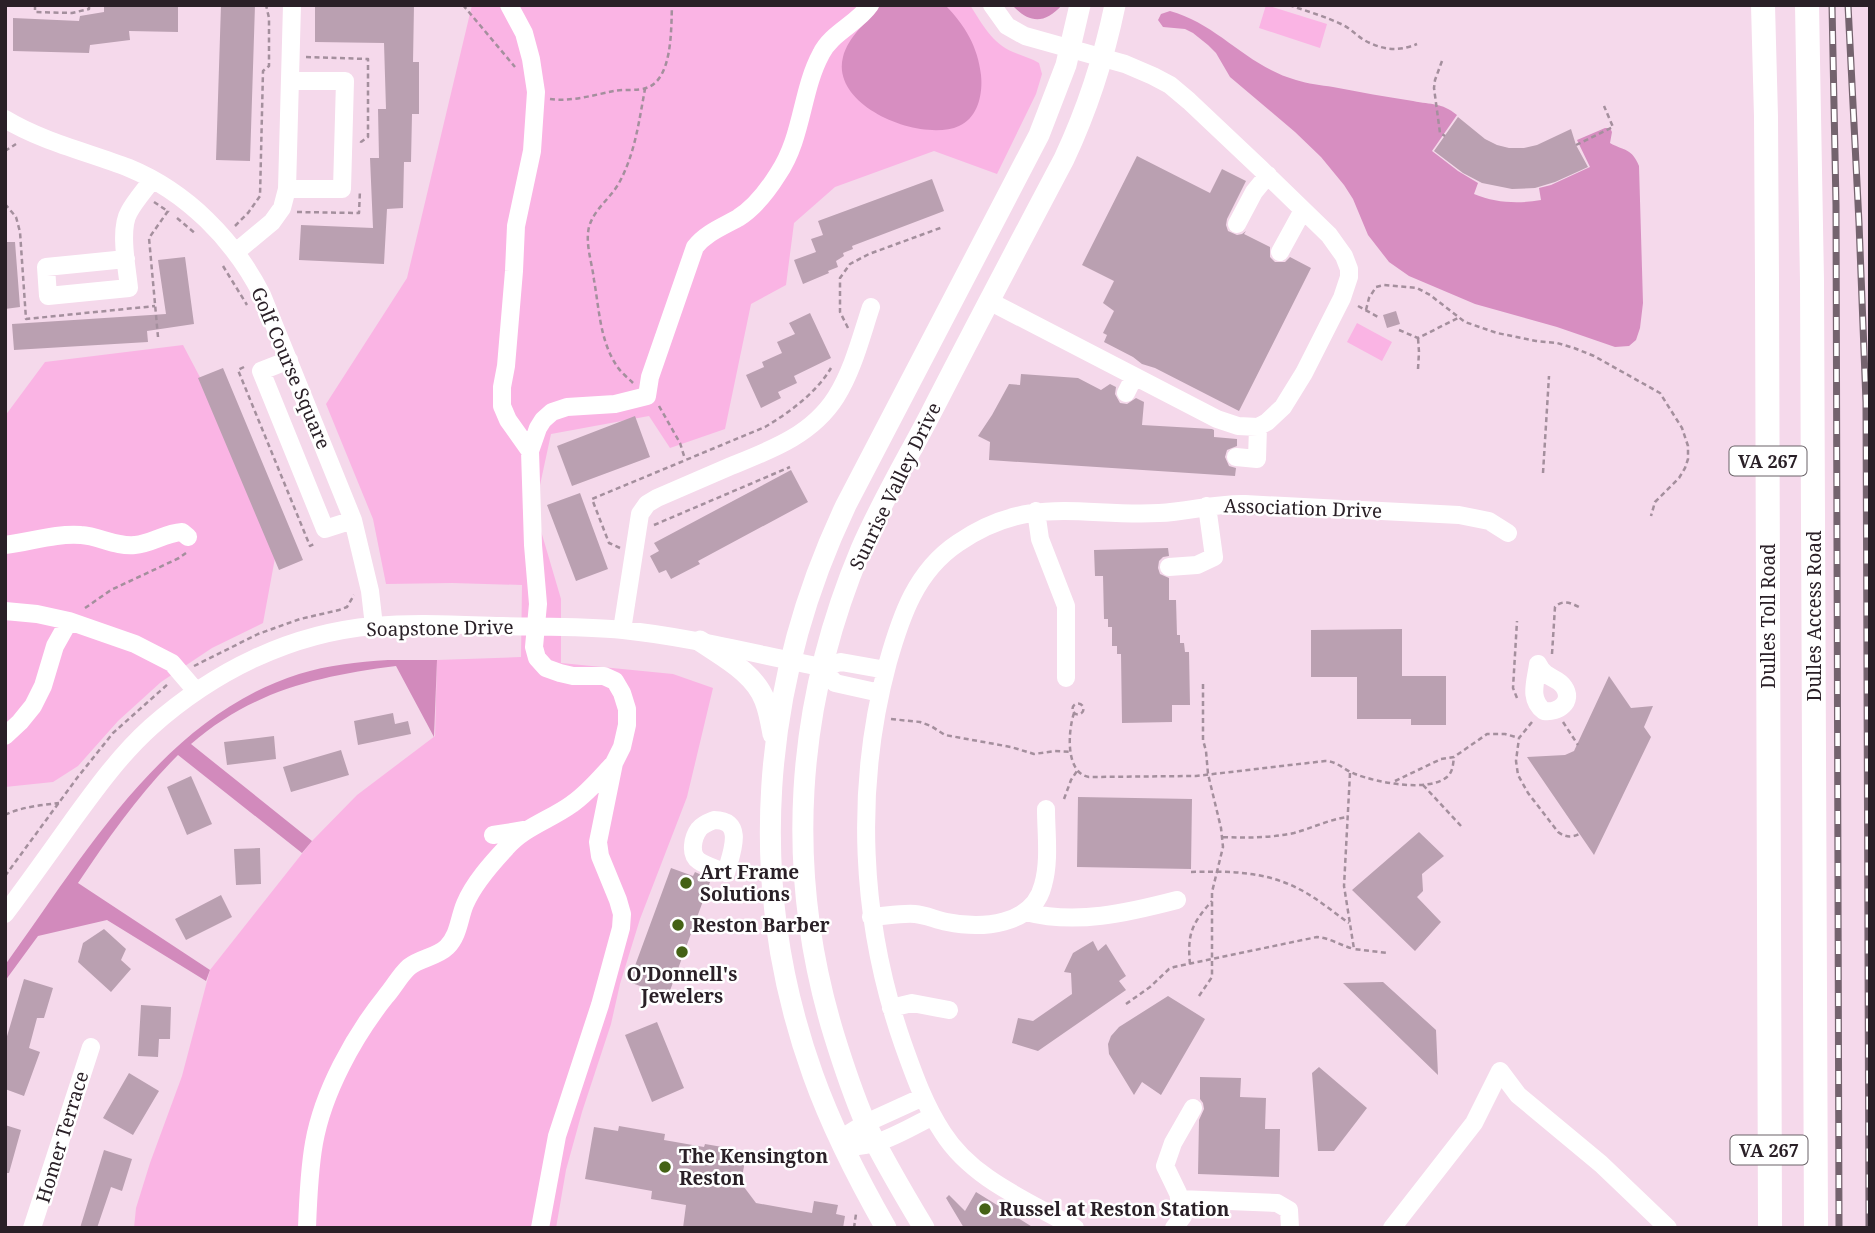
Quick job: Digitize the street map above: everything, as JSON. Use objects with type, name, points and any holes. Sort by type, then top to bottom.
[{"type":"highway","name":"Dulles Toll Road","points":[[1763,5],[1767,266],[1770,1228]]},
{"type":"highway","name":"Dulles Access Road","points":[[1807,5],[1813,359],[1816,1228]]},
{"type":"highway","points":[[1754,1228],[1769,1073]]},
{"type":"main road","name":"Sunrise Valley Drive","points":[[886,1228],[843,1146],[818,1090],[793,1011],[778,940],[772,893],[770,836],[775,744],[789,661],[816,574],[838,521],[1039,135],[1070,50],[1080,5]]},
{"type":"main road","name":"Sunrise Valley Drive","points":[[925,1228],[866,1123],[851,1086],[826,1007],[810,933],[802,849],[802,803],[809,738],[821,667],[832,628],[862,548],[1068,149],[1102,58],[1115,5]]},
{"type":"main road","points":[[700,641],[756,684],[765,698],[775,744]]},
{"type":"street","points":[[236,252],[272,222],[282,208],[287,189],[292,5]]},
{"type":"street","points":[[509,5],[524,33],[536,92],[532,151],[516,226],[502,406],[530,451]]},
{"type":"street","points":[[540,1228],[557,1136],[600,1005],[621,928],[622,914],[600,856],[598,842],[614,763],[622,747],[627,725],[627,709],[615,681],[604,676],[573,676],[546,668],[537,658],[534,647],[538,604],[530,451],[538,428],[552,412],[567,407],[615,404],[647,397],[650,377],[695,247],[702,238],[754,205],[777,176],[788,157],[821,52],[862,16],[870,5]]},
{"type":"street","points":[[989,301],[1130,385],[1226,423],[1258,427],[1280,411],[1294,391],[1349,279],[1349,269],[1340,249],[1329,235],[1170,85],[1143,71],[1025,36],[1012,29],[992,5]]},
{"type":"street","points":[[287,189],[342,189],[345,81],[289,80]]},
{"type":"street","name":"Golf Course Square","points":[[7,124],[132,169],[147,187],[171,191],[194,208],[236,252],[262,295],[353,520],[370,592],[374,626]]},
{"type":"street","points":[[1237,224],[1254,192],[1268,175]]},
{"type":"street","points":[[126,259],[46,267],[48,296],[129,288],[125,222],[128,213],[147,187]]},
{"type":"street","points":[[1280,252],[1303,210]]},
{"type":"street","points":[[622,630],[640,514],[647,504],[780,446],[811,425],[830,405],[846,378],[872,307]]},
{"type":"street","points":[[289,360],[261,371],[325,529],[353,520]]},
{"type":"street","points":[[1236,457],[1257,459],[1258,427]]},
{"type":"street","name":"Association Drive","points":[[1075,1228],[989,1179],[953,1147],[923,1097],[891,1008],[872,917],[866,855],[866,813],[880,693],[899,625],[920,580],[938,559],[966,537],[1017,515],[1036,511],[1158,514],[1206,506],[1245,504],[1459,515],[1489,521],[1508,533]]},
{"type":"street","points":[[1169,567],[1202,564],[1214,557],[1206,506]]},
{"type":"street","points":[[1036,511],[1040,539],[1066,606],[1066,678]]},
{"type":"street","points":[[5,545],[71,535],[85,535],[107,542],[134,545],[173,532],[182,532],[188,537]]},
{"type":"street","points":[[5,611],[69,621],[158,654],[172,663],[196,691]]},
{"type":"street","points":[[5,736],[33,706],[43,686],[55,646],[69,621]]},
{"type":"street","name":"Soapstone Drive","points":[[5,914],[94,791],[122,756],[150,728],[196,691],[238,666],[303,639],[374,626],[424,624],[622,630],[700,641],[821,667]]},
{"type":"street","points":[[880,693],[835,683],[821,667],[841,662],[886,670]]},
{"type":"street","points":[[307,1228],[318,1124],[332,1083],[377,1008],[408,968],[444,950],[452,941],[474,888],[508,846],[526,830],[575,802],[614,763]]},
{"type":"street","points":[[872,917],[916,914],[947,922],[976,925],[1002,922],[1026,912],[1038,899],[1044,883],[1046,809]]},
{"type":"street","points":[[493,835],[526,830]]},
{"type":"street","points":[[1026,912],[1045,917],[1077,919],[1177,901]]},
{"type":"street","points":[[891,1008],[912,1003],[949,1010]]},
{"type":"street","name":"Homer Terrace","points":[[32,1228],[91,1046]]},
{"type":"street","points":[[1392,1228],[1474,1123],[1500,1071],[1518,1095],[1601,1164],[1668,1228]]},
{"type":"street","points":[[923,1097],[866,1123],[850,1133],[843,1146],[858,1147],[876,1143],[933,1116]]},
{"type":"street","points":[[1174,1228],[1183,1216],[1180,1199],[1165,1166],[1173,1143],[1193,1108]]},
{"type":"street","points":[[1180,1199],[1277,1203],[1289,1210],[1290,1228]]},
{"type":"path","points":[[35,5],[35,12],[72,13],[89,9],[89,5]]},
{"type":"path","points":[[223,237],[248,214],[260,196],[262,71],[269,66],[269,18],[266,5]]},
{"type":"path","points":[[463,5],[516,68]]},
{"type":"path","points":[[536,92],[561,100],[596,96],[615,90],[645,89],[654,84],[667,64],[672,5]]},
{"type":"path","points":[[1289,5],[1347,26],[1364,40],[1388,48],[1405,49],[1417,44]]},
{"type":"path","points":[[1442,61],[1434,91],[1440,133],[1445,136]]},
{"type":"path","points":[[645,89],[634,146],[620,181],[593,215],[587,246],[602,330],[615,365],[657,404],[680,443],[686,460]]},
{"type":"path","points":[[1576,145],[1613,127],[1604,106]]},
{"type":"path","points":[[5,151],[19,143]]},
{"type":"path","points":[[147,187],[168,211],[197,235]]},
{"type":"path","points":[[158,337],[149,238],[168,211]]},
{"type":"path","points":[[850,331],[840,312],[840,278],[850,264],[943,226]]},
{"type":"path","points":[[1380,318],[1366,310],[1376,287],[1413,287],[1423,290],[1458,318],[1478,327],[1574,348],[1594,356],[1660,393],[1682,428],[1688,446],[1688,459],[1679,478],[1655,502],[1651,516]]},
{"type":"path","points":[[1399,330],[1418,338],[1458,318]]},
{"type":"path","points":[[1418,338],[1418,369]]},
{"type":"path","points":[[620,548],[609,543],[592,499],[765,427],[784,416],[823,381],[830,369]]},
{"type":"path","points":[[1543,474],[1549,376]]},
{"type":"path","points":[[652,526],[790,467]]},
{"type":"path","points":[[69,621],[111,590],[179,558],[188,551],[188,537]]},
{"type":"path","points":[[1545,662],[1555,607],[1567,602],[1579,607]]},
{"type":"path","points":[[1517,621],[1513,688],[1521,702]]},
{"type":"path","points":[[1199,996],[1212,977],[1212,901],[1216,872],[1222,854],[1222,836],[1203,740],[1203,682]]},
{"type":"path","points":[[1074,713],[1071,752],[1077,771],[1088,777],[1175,777],[1325,761],[1335,763],[1350,773],[1380,782],[1423,785],[1448,776],[1454,757]]},
{"type":"path","points":[[1567,716],[1561,720],[1578,745]]},
{"type":"path","points":[[876,718],[920,722],[945,735],[1034,754],[1071,752]]},
{"type":"path","points":[[1535,718],[1519,738],[1516,769],[1523,786],[1558,832],[1570,837],[1579,834]]},
{"type":"path","points":[[1392,782],[1441,759],[1454,757],[1487,734],[1505,734],[1519,738]]},
{"type":"path","points":[[1064,799],[1077,771]]},
{"type":"path","points":[[1350,773],[1344,886],[1354,949]]},
{"type":"path","points":[[1423,785],[1461,826]]},
{"type":"path","points":[[5,815],[59,803],[5,876]]},
{"type":"path","points":[[1222,836],[1272,837],[1347,817]]},
{"type":"path","points":[[1191,872],[1260,875],[1289,884],[1301,889],[1350,924]]},
{"type":"path","points":[[1190,964],[1188,948],[1191,930],[1212,901]]},
{"type":"path","points":[[1126,1004],[1155,984],[1168,969],[1317,937],[1354,949],[1387,953]]},
{"type":"shaded area","points":[[472,5],[970,5],[993,38],[1006,48],[1039,63],[1042,74],[1036,94],[997,174],[934,151],[835,187],[794,223],[786,285],[751,304],[725,429],[670,448],[649,416],[551,434],[537,499],[541,531],[561,599],[561,663],[673,674],[713,688],[687,797],[640,919],[611,1024],[582,1112],[566,1170],[556,1228],[134,1228],[136,1208],[182,1076],[210,970],[312,841],[357,795],[435,736],[437,660],[521,657],[522,585],[386,584],[373,519],[326,404],[407,278]]},
{"type":"shaded area","points":[[881,5],[945,5],[959,20],[974,46],[981,75],[978,105],[965,122],[943,130],[903,125],[882,117],[850,91],[843,75],[843,57],[859,29]]},
{"type":"shaded area","points":[[1012,5],[1062,5],[1049,16],[1037,19],[1024,15]]},
{"type":"shaded area","points":[[1266,5],[1327,24],[1320,48],[1259,28]]},
{"type":"shaded area","points":[[1170,11],[1203,25],[1263,66],[1296,80],[1446,108],[1457,115],[1432,151],[1478,183],[1474,194],[1491,199],[1515,202],[1541,200],[1539,188],[1590,167],[1577,140],[1610,128],[1610,143],[1630,153],[1639,166],[1643,303],[1636,340],[1629,346],[1615,347],[1475,304],[1409,276],[1389,262],[1368,235],[1344,185],[1321,157],[1230,77],[1208,45],[1185,29],[1163,27],[1158,20],[1161,14]]},
{"type":"shaded area","points":[[1357,323],[1392,342],[1382,361],[1347,342]]},
{"type":"shaded area","points":[[183,345],[251,474],[275,558],[263,623],[212,648],[161,682],[118,721],[78,766],[53,782],[5,787],[5,416],[45,362]]},
{"type":"shaded area","points":[[437,660],[434,737],[396,666],[340,675],[287,689],[238,711],[191,744],[312,841],[302,853],[178,755],[137,801],[78,883],[210,970],[206,981],[107,920],[38,936],[5,981],[5,965],[97,836],[167,756],[207,722],[251,694],[299,674],[343,664]]},
{"type":"building","points":[[178,5],[178,32],[129,31],[130,40],[90,45],[89,53],[13,51],[13,18],[79,21],[80,16],[104,12],[104,6]]},
{"type":"building","points":[[221,5],[255,5],[250,161],[216,160]]},
{"type":"building","points":[[315,5],[414,5],[413,62],[419,62],[419,114],[412,114],[411,162],[404,162],[403,208],[387,209],[384,264],[299,260],[301,225],[373,228],[370,158],[379,158],[378,109],[386,109],[384,43],[315,42]]},
{"type":"building","points":[[1458,117],[1485,139],[1509,148],[1537,145],[1571,129],[1588,167],[1535,188],[1512,189],[1482,183],[1463,173],[1434,151]]},
{"type":"building","points":[[1137,156],[1210,193],[1222,169],[1246,181],[1227,219],[1228,231],[1237,235],[1246,231],[1244,234],[1270,247],[1270,257],[1275,262],[1285,262],[1290,257],[1311,268],[1239,411],[1142,364],[1104,342],[1107,335],[1103,333],[1114,311],[1103,303],[1114,281],[1082,265]]},
{"type":"building","points":[[932,179],[944,211],[852,246],[853,249],[843,253],[844,256],[836,261],[838,267],[803,284],[794,260],[816,252],[811,239],[823,235],[818,221]]},
{"type":"building","points":[[5,242],[15,242],[20,307],[5,309]]},
{"type":"building","points":[[185,257],[194,324],[147,331],[148,342],[14,350],[12,324],[166,314],[158,260]]},
{"type":"building","points":[[1396,311],[1400,324],[1387,328],[1383,315]]},
{"type":"building","points":[[810,313],[831,358],[794,376],[797,383],[778,392],[781,398],[761,408],[746,375],[764,367],[762,362],[782,353],[777,342],[795,334],[789,323]]},
{"type":"building","points":[[223,368],[303,560],[279,570],[198,378]]},
{"type":"building","points":[[1021,374],[1078,378],[1101,390],[1110,384],[1116,387],[1115,394],[1120,403],[1127,404],[1136,398],[1144,402],[1142,425],[1212,429],[1214,437],[1237,439],[1237,446],[1227,450],[1225,457],[1229,466],[1236,468],[1235,476],[989,460],[990,442],[978,436],[1009,384],[1020,385]]},
{"type":"building","points":[[635,416],[650,457],[572,486],[557,446]]},
{"type":"building","points":[[791,470],[808,502],[698,561],[700,564],[671,579],[666,570],[659,573],[650,556],[659,551],[654,543]]},
{"type":"building","points":[[580,493],[608,569],[576,581],[547,505]]},
{"type":"building","points":[[1168,548],[1169,556],[1159,561],[1158,568],[1160,574],[1169,578],[1169,600],[1176,600],[1177,635],[1180,635],[1180,643],[1184,643],[1185,652],[1189,652],[1190,705],[1172,705],[1172,722],[1122,723],[1121,654],[1117,654],[1117,646],[1112,646],[1112,627],[1108,627],[1108,619],[1104,619],[1103,576],[1095,576],[1094,550]]},
{"type":"building","points":[[1402,629],[1402,676],[1446,676],[1446,725],[1411,725],[1411,719],[1357,719],[1357,677],[1311,677],[1311,630]]},
{"type":"building","points":[[1609,676],[1631,708],[1653,706],[1644,727],[1651,737],[1594,855],[1527,757],[1565,755],[1574,751]]},
{"type":"building","points":[[393,713],[395,724],[408,721],[411,734],[358,745],[354,721]]},
{"type":"building","points":[[274,736],[276,759],[227,765],[224,742]]},
{"type":"building","points":[[341,750],[349,775],[291,792],[283,767]]},
{"type":"building","points":[[191,776],[212,824],[187,835],[167,787]]},
{"type":"building","points":[[1078,797],[1192,799],[1191,869],[1077,867]]},
{"type":"building","points":[[1419,832],[1444,856],[1422,874],[1423,891],[1417,897],[1441,922],[1415,951],[1352,890]]},
{"type":"building","points":[[260,848],[261,884],[236,885],[234,849]]},
{"type":"building","points":[[671,868],[693,876],[695,872],[708,878],[707,881],[710,882],[668,996],[629,982]]},
{"type":"building","points":[[221,895],[232,917],[186,940],[175,919]]},
{"type":"building","points":[[104,929],[126,949],[121,960],[131,969],[111,992],[78,962],[83,943]]},
{"type":"building","points":[[1093,941],[1098,951],[1106,944],[1126,976],[1119,981],[1126,990],[1038,1051],[1012,1043],[1018,1018],[1033,1021],[1072,994],[1071,973],[1064,972],[1073,953]]},
{"type":"building","points":[[24,979],[53,988],[44,1018],[37,1018],[29,1048],[40,1052],[24,1096],[5,1089],[5,1043]]},
{"type":"building","points":[[1383,982],[1436,1030],[1438,1075],[1343,983]]},
{"type":"building","points":[[1168,996],[1205,1019],[1161,1095],[1142,1082],[1134,1095],[1109,1054],[1108,1044],[1119,1027]]},
{"type":"building","points":[[141,1005],[171,1007],[170,1039],[159,1039],[158,1057],[138,1056]]},
{"type":"building","points":[[657,1022],[684,1088],[652,1102],[625,1035]]},
{"type":"building","points":[[1319,1067],[1367,1108],[1334,1151],[1318,1151],[1312,1073]]},
{"type":"building","points":[[129,1073],[159,1091],[133,1135],[103,1118]]},
{"type":"building","points":[[1200,1077],[1241,1078],[1240,1097],[1266,1098],[1265,1129],[1280,1129],[1279,1177],[1198,1174],[1199,1120],[1204,1109],[1200,1099]]},
{"type":"building","points":[[5,1125],[21,1130],[9,1173],[5,1173]]},
{"type":"building","name":"The Kensington Reston","points":[[619,1126],[665,1134],[664,1140],[728,1148],[728,1152],[746,1155],[741,1183],[756,1203],[812,1213],[814,1201],[838,1205],[836,1214],[845,1216],[843,1228],[683,1228],[686,1205],[651,1199],[652,1191],[585,1179],[594,1127],[618,1131]]},
{"type":"building","points":[[104,1150],[132,1159],[122,1191],[111,1187],[97,1228],[80,1228]]},
{"type":"building","name":"Russel at Reston Station","points":[[976,1192],[1034,1228],[964,1228],[946,1198],[949,1195],[965,1211]]},
{"type":"railway","points":[[1832,5],[1836,205],[1839,1228]]},
{"type":"railway","points":[[1848,5],[1866,402],[1869,1228]]},
{"type":"place","name":"Art Frame Solutions","points":[[686,883]]},
{"type":"place","name":"Reston Barber","points":[[678,925]]},
{"type":"place","name":"O'Donnell's Jewelers","points":[[682,952]]},
{"type":"place","name":"The Kensington Reston","points":[[665,1167]]},
{"type":"place","name":"Russel at Reston Station","points":[[985,1209]]}]
